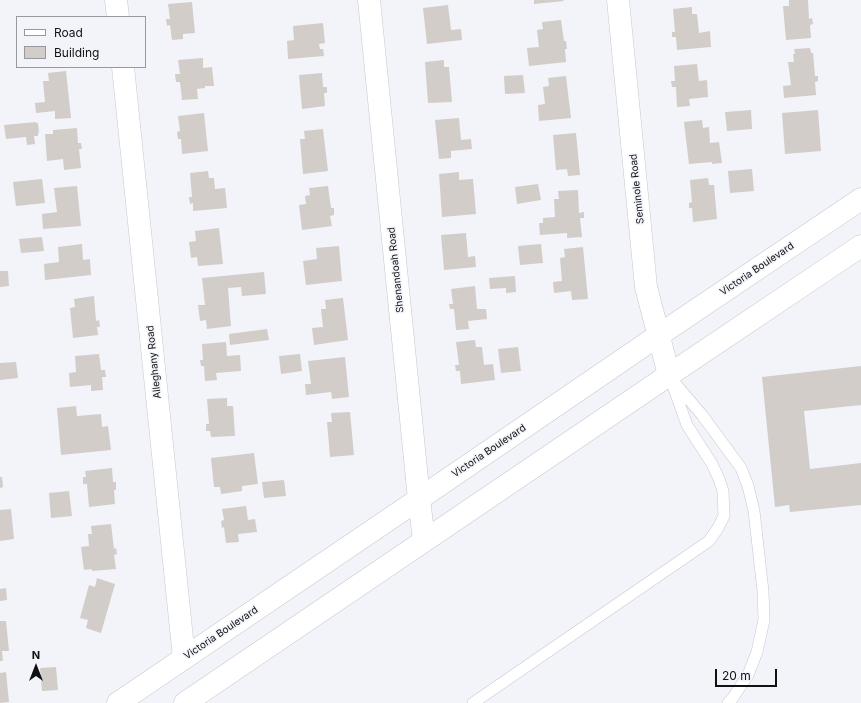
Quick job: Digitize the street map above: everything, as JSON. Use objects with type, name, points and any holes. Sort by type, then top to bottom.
[{"type":"main road","points":[[116,0],[118,16]]},
{"type":"main road","name":"Shenandoah Road","points":[[368,0],[424,540]]},
{"type":"main road","name":"Seminole Road","points":[[618,0],[646,287],[669,375]]},
{"type":"main road","name":"Alleghany Road","points":[[123,68],[184,658]]},
{"type":"main road","name":"Victoria Boulevard","points":[[118,703],[659,335],[861,200]]},
{"type":"main road","points":[[185,703],[861,246]]},
{"type":"lane","points":[[473,703],[709,541],[718,528],[724,516],[723,491],[712,464],[688,425],[669,375]]},
{"type":"lane","points":[[669,375],[702,415],[741,468],[748,486],[754,511],[763,591],[764,620],[757,652],[748,675],[728,703]]},
{"type":"building","points":[[534,0],[563,0],[564,1],[534,4]]},
{"type":"building","points":[[789,0],[808,0],[809,19],[812,18],[813,24],[810,25],[811,38],[786,40],[783,6],[789,6]]},
{"type":"building","points":[[192,2],[195,33],[183,34],[183,39],[172,40],[170,25],[167,26],[166,19],[170,19],[168,4]]},
{"type":"building","points":[[448,5],[451,30],[461,29],[462,40],[427,44],[423,8]]},
{"type":"building","points":[[692,7],[692,14],[697,14],[699,33],[710,31],[711,47],[677,50],[676,37],[672,37],[672,32],[675,32],[673,9]]},
{"type":"building","points":[[561,20],[564,41],[566,41],[567,49],[565,49],[566,62],[529,66],[527,48],[539,47],[537,30],[543,29],[542,22]]},
{"type":"building","points":[[323,23],[325,43],[319,44],[320,49],[323,49],[324,56],[288,59],[287,41],[294,40],[293,26]]},
{"type":"building","points":[[810,48],[811,53],[813,53],[815,76],[818,76],[818,81],[815,82],[816,95],[784,98],[783,86],[791,85],[788,62],[794,62],[794,49]]},
{"type":"building","points":[[203,58],[203,68],[212,67],[214,86],[205,86],[205,88],[197,89],[198,99],[182,100],[180,82],[176,82],[175,74],[180,74],[178,60]]},
{"type":"building","points":[[444,60],[444,67],[449,67],[452,102],[428,103],[425,62]]},
{"type":"building","points":[[697,64],[699,81],[707,80],[708,97],[689,99],[690,106],[677,107],[676,87],[672,87],[671,81],[675,81],[674,66]]},
{"type":"building","points":[[66,71],[71,118],[55,119],[55,111],[36,113],[35,103],[45,102],[43,81],[49,81],[48,73]]},
{"type":"building","points":[[322,73],[323,87],[327,87],[327,93],[324,93],[325,106],[302,109],[299,75]]},
{"type":"building","points":[[523,75],[525,93],[505,94],[504,76]]},
{"type":"building","points":[[566,76],[571,118],[539,121],[538,105],[545,104],[543,87],[549,86],[548,78]]},
{"type":"building","points":[[751,110],[752,129],[727,131],[725,112]]},
{"type":"building","points":[[818,110],[821,151],[785,154],[782,113]]},
{"type":"building","points":[[204,113],[208,151],[182,154],[181,139],[178,139],[177,132],[180,131],[178,116]]},
{"type":"building","points":[[459,118],[461,140],[471,139],[472,149],[451,151],[451,158],[439,159],[435,120]]},
{"type":"building","points":[[702,120],[703,128],[709,127],[710,143],[719,142],[722,163],[712,164],[712,162],[689,164],[684,122]]},
{"type":"building","points":[[38,123],[39,133],[38,136],[34,136],[35,144],[27,145],[26,137],[6,139],[4,125]]},
{"type":"building","points":[[77,128],[78,143],[81,143],[82,149],[79,149],[81,168],[64,170],[63,159],[47,161],[45,134],[53,134],[53,130]]},
{"type":"building","points":[[323,129],[328,171],[303,174],[300,139],[305,139],[304,131]]},
{"type":"building","points":[[576,133],[580,175],[568,176],[567,169],[556,170],[553,135]]},
{"type":"building","points":[[752,169],[754,191],[730,193],[728,171]]},
{"type":"building","points":[[208,171],[209,178],[214,178],[215,189],[225,188],[227,208],[193,211],[193,203],[190,204],[189,197],[192,197],[190,173]]},
{"type":"building","points":[[459,172],[459,180],[473,179],[476,214],[442,217],[439,174]]},
{"type":"building","points":[[708,178],[709,185],[714,185],[717,219],[693,222],[692,208],[689,208],[689,203],[692,202],[690,180]]},
{"type":"building","points":[[42,179],[45,203],[16,206],[13,182]]},
{"type":"building","points":[[538,184],[541,200],[517,204],[515,187]]},
{"type":"building","points":[[77,186],[81,226],[43,229],[42,214],[57,212],[54,188]]},
{"type":"building","points":[[328,186],[331,208],[334,208],[334,215],[330,216],[332,226],[302,230],[299,205],[306,204],[305,196],[310,195],[309,188]]},
{"type":"building","points":[[578,190],[579,213],[584,212],[584,218],[580,218],[582,237],[567,238],[567,233],[540,235],[539,223],[543,223],[543,218],[555,217],[554,199],[559,199],[558,191]]},
{"type":"building","points":[[219,228],[223,264],[198,266],[197,257],[191,258],[189,242],[196,241],[195,231]]},
{"type":"building","points":[[466,233],[468,257],[475,256],[476,267],[444,270],[441,235]]},
{"type":"building","points":[[42,237],[44,251],[21,253],[19,239]]},
{"type":"building","points":[[82,244],[83,260],[90,259],[91,275],[45,280],[44,264],[59,262],[58,247]]},
{"type":"building","points":[[541,244],[543,263],[520,265],[518,246]]},
{"type":"building","points":[[339,246],[342,281],[306,285],[303,261],[317,259],[316,248]]},
{"type":"building","points":[[583,247],[588,299],[572,300],[571,291],[554,293],[553,282],[562,281],[560,258],[565,257],[564,249]]},
{"type":"building","points":[[0,271],[8,271],[9,286],[0,287]]},
{"type":"building","points":[[264,272],[266,294],[242,296],[241,287],[228,288],[231,326],[207,329],[206,320],[200,321],[198,305],[205,305],[202,278]]},
{"type":"building","points":[[515,276],[516,292],[506,293],[506,288],[490,289],[489,278]]},
{"type":"building","points":[[475,286],[477,309],[486,309],[487,319],[468,321],[469,329],[456,330],[454,309],[450,309],[449,304],[453,304],[451,289]]},
{"type":"building","points":[[94,296],[96,321],[99,320],[100,327],[97,327],[98,335],[73,338],[70,308],[75,307],[74,299]]},
{"type":"building","points":[[343,298],[348,340],[314,345],[312,328],[323,327],[321,309],[326,309],[325,300]]},
{"type":"building","points":[[267,329],[269,340],[230,345],[229,334]]},
{"type":"building","points":[[475,340],[476,347],[482,347],[484,365],[493,364],[495,380],[461,384],[460,371],[456,371],[455,365],[459,365],[456,342]]},
{"type":"building","points":[[226,342],[227,356],[240,355],[241,371],[216,373],[217,380],[205,381],[204,366],[201,366],[200,360],[203,360],[202,344]]},
{"type":"building","points":[[518,347],[521,371],[501,373],[498,349]]},
{"type":"building","points":[[99,354],[101,370],[105,370],[106,377],[102,377],[103,390],[91,391],[91,385],[70,387],[69,373],[76,372],[75,356]]},
{"type":"building","points":[[300,354],[302,371],[281,374],[279,356]]},
{"type":"building","points":[[345,357],[349,397],[332,399],[331,392],[306,395],[305,384],[311,384],[308,361]]},
{"type":"building","points":[[16,362],[18,378],[0,380],[0,363]]},
{"type":"building","points":[[861,366],[861,405],[804,411],[810,469],[861,463],[861,505],[790,512],[789,505],[775,507],[762,377]]},
{"type":"building","points":[[227,398],[227,406],[233,406],[235,436],[211,437],[210,431],[206,431],[206,424],[209,424],[207,399]]},
{"type":"building","points":[[76,406],[77,416],[101,414],[102,427],[108,426],[111,450],[61,455],[57,408]]},
{"type":"building","points":[[350,412],[354,455],[330,457],[327,422],[332,422],[331,413]]},
{"type":"building","points":[[254,453],[258,484],[242,486],[242,491],[221,494],[220,487],[214,487],[211,458]]},
{"type":"building","points":[[112,468],[113,482],[116,482],[116,490],[114,490],[115,504],[89,507],[87,484],[83,484],[83,477],[86,477],[85,471]]},
{"type":"building","points":[[0,477],[2,477],[3,487],[0,488]]},
{"type":"building","points":[[284,480],[286,496],[264,498],[262,482]]},
{"type":"building","points":[[69,491],[72,516],[51,518],[49,493]]},
{"type":"building","points":[[246,506],[248,520],[255,519],[257,532],[238,534],[239,542],[226,543],[224,527],[222,528],[221,521],[224,520],[222,509]]},
{"type":"building","points":[[11,509],[14,539],[0,541],[0,510]]},
{"type":"building","points":[[111,524],[114,549],[116,548],[117,554],[114,555],[116,569],[92,571],[92,569],[84,570],[81,547],[89,546],[88,534],[92,534],[91,526]]},
{"type":"building","points":[[97,578],[115,584],[101,633],[86,628],[88,620],[80,618],[89,585],[95,587]]},
{"type":"building","points":[[6,588],[7,600],[0,601],[0,589]]},
{"type":"building","points":[[0,621],[6,621],[9,651],[2,651],[3,661],[0,661]]},
{"type":"building","points":[[56,667],[58,690],[42,691],[40,668]]},
{"type":"building","points":[[6,672],[9,702],[0,703],[0,673]]}]
